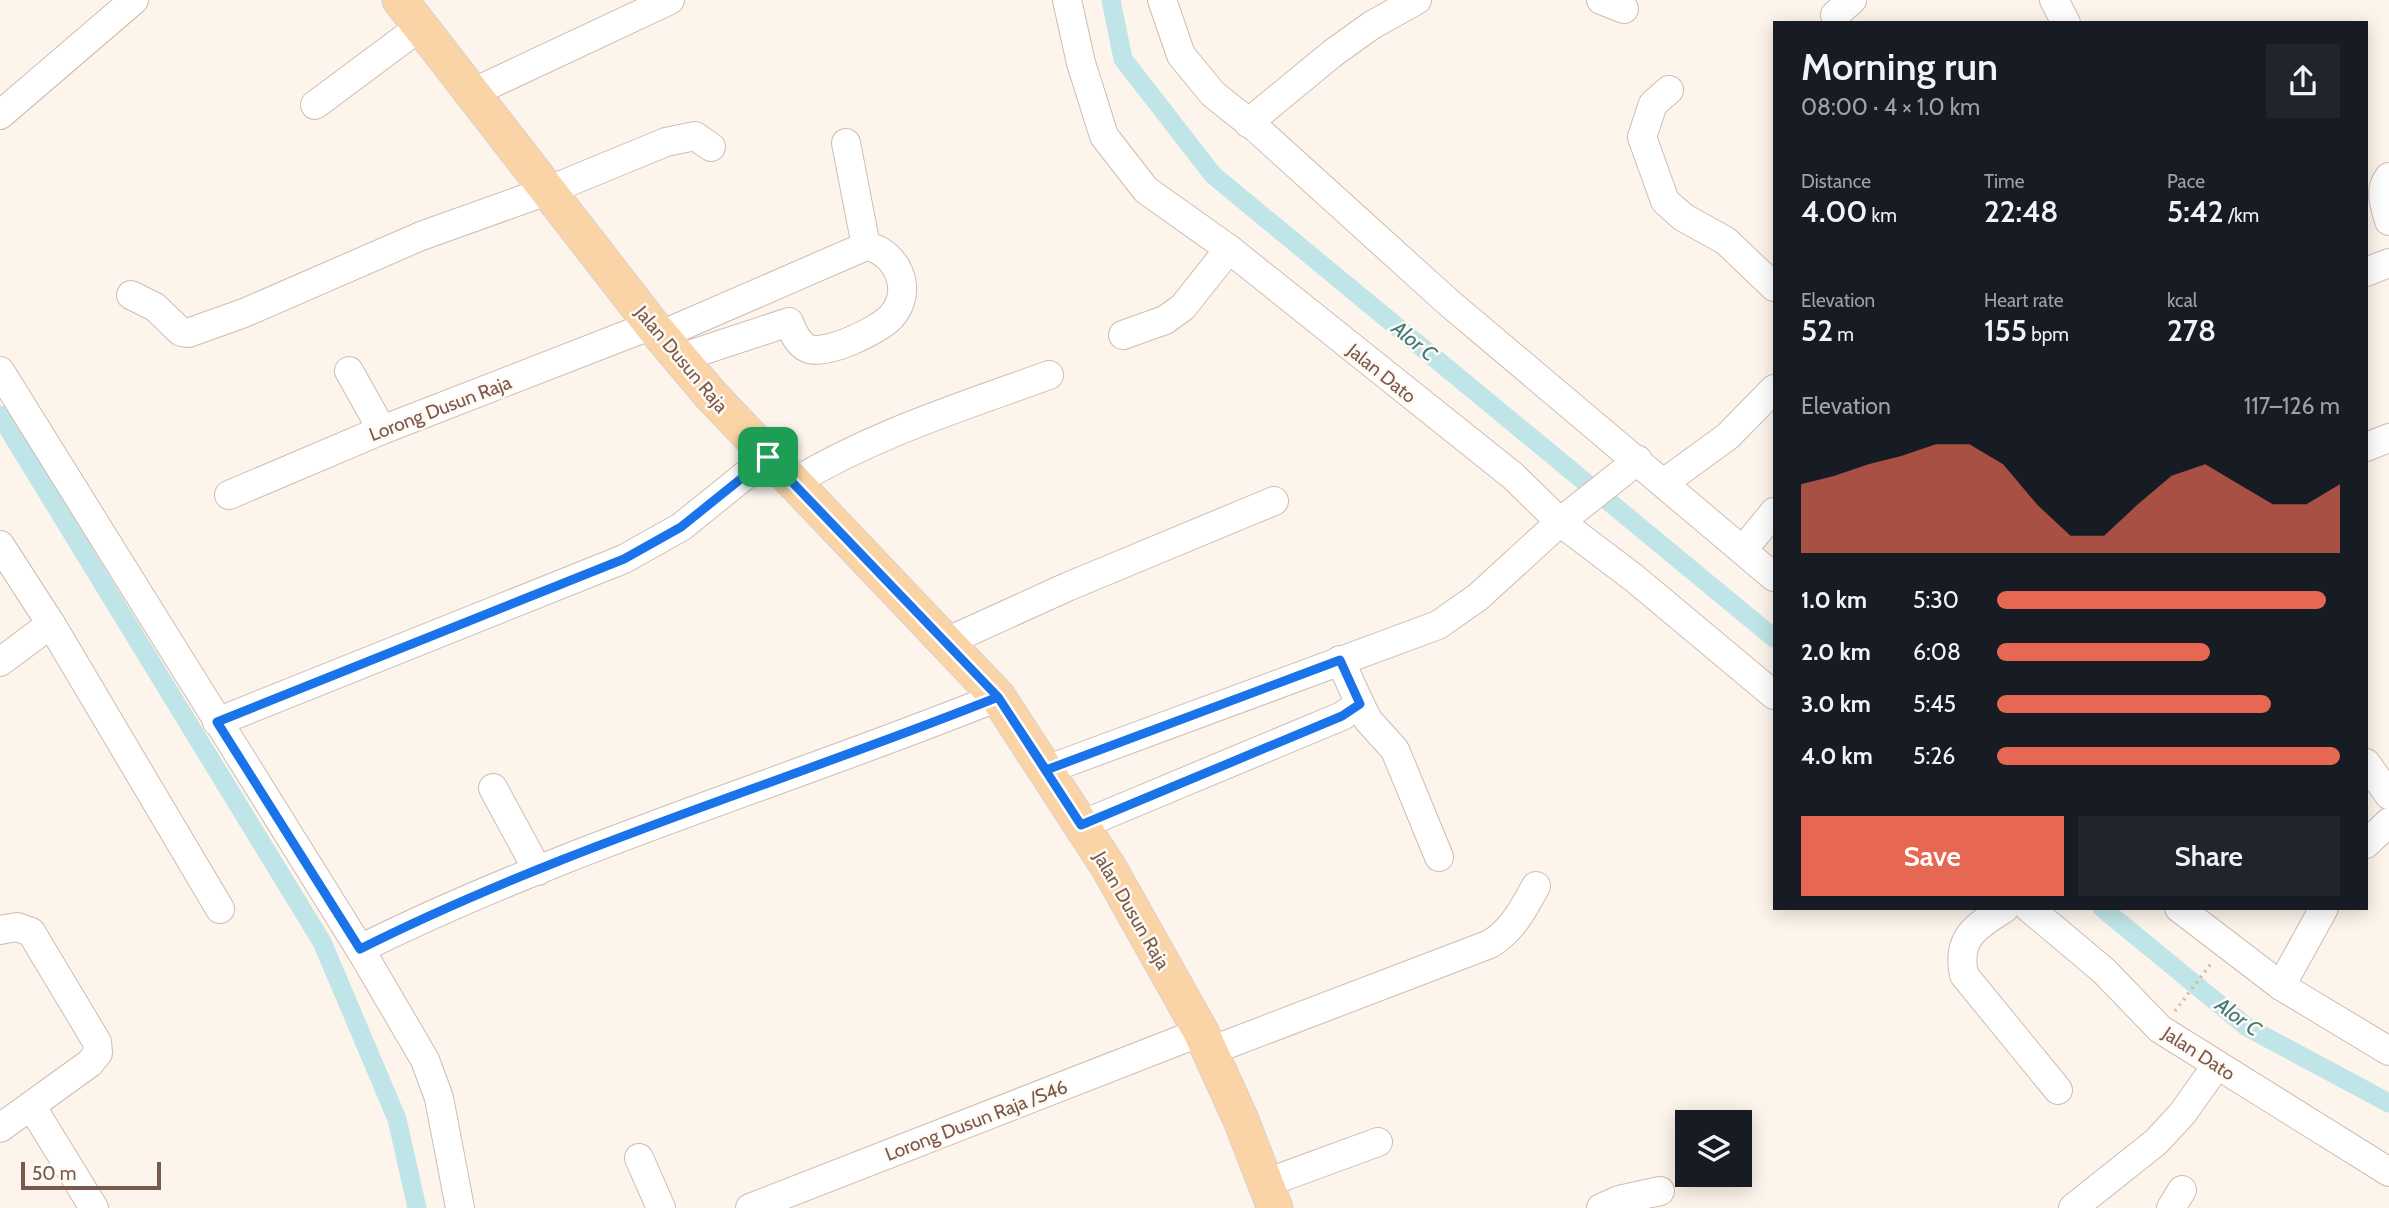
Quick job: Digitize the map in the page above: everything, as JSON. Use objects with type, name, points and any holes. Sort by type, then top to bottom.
[{"type":"main road","name":"Jalan Dusun Raja","points":[[410,13],[664,339],[768,457],[998,697],[1109,868],[1205,1041],[1270,1196]]},
{"type":"street","points":[[0,115],[134,0]]},
{"type":"street","points":[[472,93],[670,0]]},
{"type":"street","name":"Jalan Dato","points":[[1067,0],[1081,63],[1104,136],[1146,190],[1229,249],[1513,476],[1773,694]]},
{"type":"street","points":[[1162,0],[1181,55],[1196,77],[1634,464],[1665,482],[1773,577]]},
{"type":"street","points":[[1248,122],[1333,53],[1372,25],[1417,0]]},
{"type":"street","points":[[2054,0],[2065,21]]},
{"type":"street","points":[[316,105],[410,13]]},
{"type":"street","points":[[1669,90],[1653,104],[1642,136],[1665,201],[1683,217],[1726,241],[1773,286]]},
{"type":"street","points":[[131,295],[155,307],[181,332],[188,333],[244,313],[421,236],[547,191],[666,142],[695,136],[711,147]]},
{"type":"street","points":[[846,143],[866,246]]},
{"type":"street","points":[[2389,177],[2384,183],[2382,198],[2389,221]]},
{"type":"street","points":[[664,339],[785,281],[866,246],[885,252],[901,274],[901,301],[892,316],[875,329],[815,351],[802,345],[789,322],[792,304],[785,281]]},
{"type":"street","points":[[1123,335],[1165,320],[1183,307],[1229,249]]},
{"type":"street","points":[[2368,271],[2389,263]]},
{"type":"street","points":[[664,339],[789,322]]},
{"type":"street","name":"Lorong Dusun Raja","points":[[229,495],[382,430],[664,339]]},
{"type":"street","points":[[0,371],[360,949],[425,1060],[439,1098],[460,1208]]},
{"type":"street","points":[[348,371],[382,430]]},
{"type":"street","points":[[793,483],[879,438],[1049,375]]},
{"type":"street","points":[[1665,482],[1728,436],[1773,390]]},
{"type":"street","points":[[2368,446],[2389,438]]},
{"type":"street","points":[[217,722],[624,559],[681,527],[768,457]]},
{"type":"street","points":[[1046,770],[1438,625],[1478,597],[1563,520],[1634,464]]},
{"type":"street","points":[[946,642],[1067,587],[1275,501]]},
{"type":"street","points":[[1743,550],[1773,513]]},
{"type":"street","points":[[0,545],[51,624],[220,909]]},
{"type":"street","points":[[0,662],[51,624]]},
{"type":"street","points":[[1340,660],[1368,720],[1395,750],[1439,857]]},
{"type":"street","points":[[360,949],[435,912],[538,871],[998,697]]},
{"type":"street","points":[[1081,825],[1342,716],[1360,704]]},
{"type":"street","points":[[2368,765],[2389,795]]},
{"type":"street","points":[[492,788],[538,871]]},
{"type":"street","points":[[2368,842],[2389,822]]},
{"type":"street","name":"Lorong Dusun Raja /S46","points":[[750,1208],[1205,1041],[1490,943],[1504,935],[1514,923],[1536,886]]},
{"type":"street","points":[[2002,910],[1981,925],[1964,942],[1961,958],[1964,975],[2058,1090]]},
{"type":"street","name":"Jalan Dato","points":[[2031,910],[2104,971],[2161,1029],[2389,1172]]},
{"type":"street","points":[[2182,910],[2281,986],[2389,1051]]},
{"type":"street","points":[[2281,986],[2323,910]]},
{"type":"street","points":[[0,930],[17,927],[30,932],[97,1042],[98,1053],[90,1063],[0,1128]]},
{"type":"street","points":[[2073,1208],[2156,1142],[2182,1114],[2217,1065]]},
{"type":"street","points":[[32,1107],[93,1208]]},
{"type":"street","points":[[1270,1196],[1378,1142]]},
{"type":"street","points":[[639,1158],[661,1208]]},
{"type":"street","points":[[1601,1208],[1619,1200],[1660,1191]]},
{"type":"path","points":[[2169,1018],[2213,962]]},
{"type":"waterway","name":"Alor C","points":[[1111,0],[1123,59],[1213,175],[1773,637]]},
{"type":"waterway","points":[[0,415],[322,942],[397,1119],[417,1208]]},
{"type":"waterway","name":"Alor C","points":[[2104,910],[2247,1027],[2389,1103]]},
{"type":"route","points":[[768,457],[681,527],[624,559],[217,722],[360,949],[435,912],[538,871],[998,697],[1081,825],[1342,716],[1360,704],[1340,660],[1046,770],[998,697],[768,457]]}]
